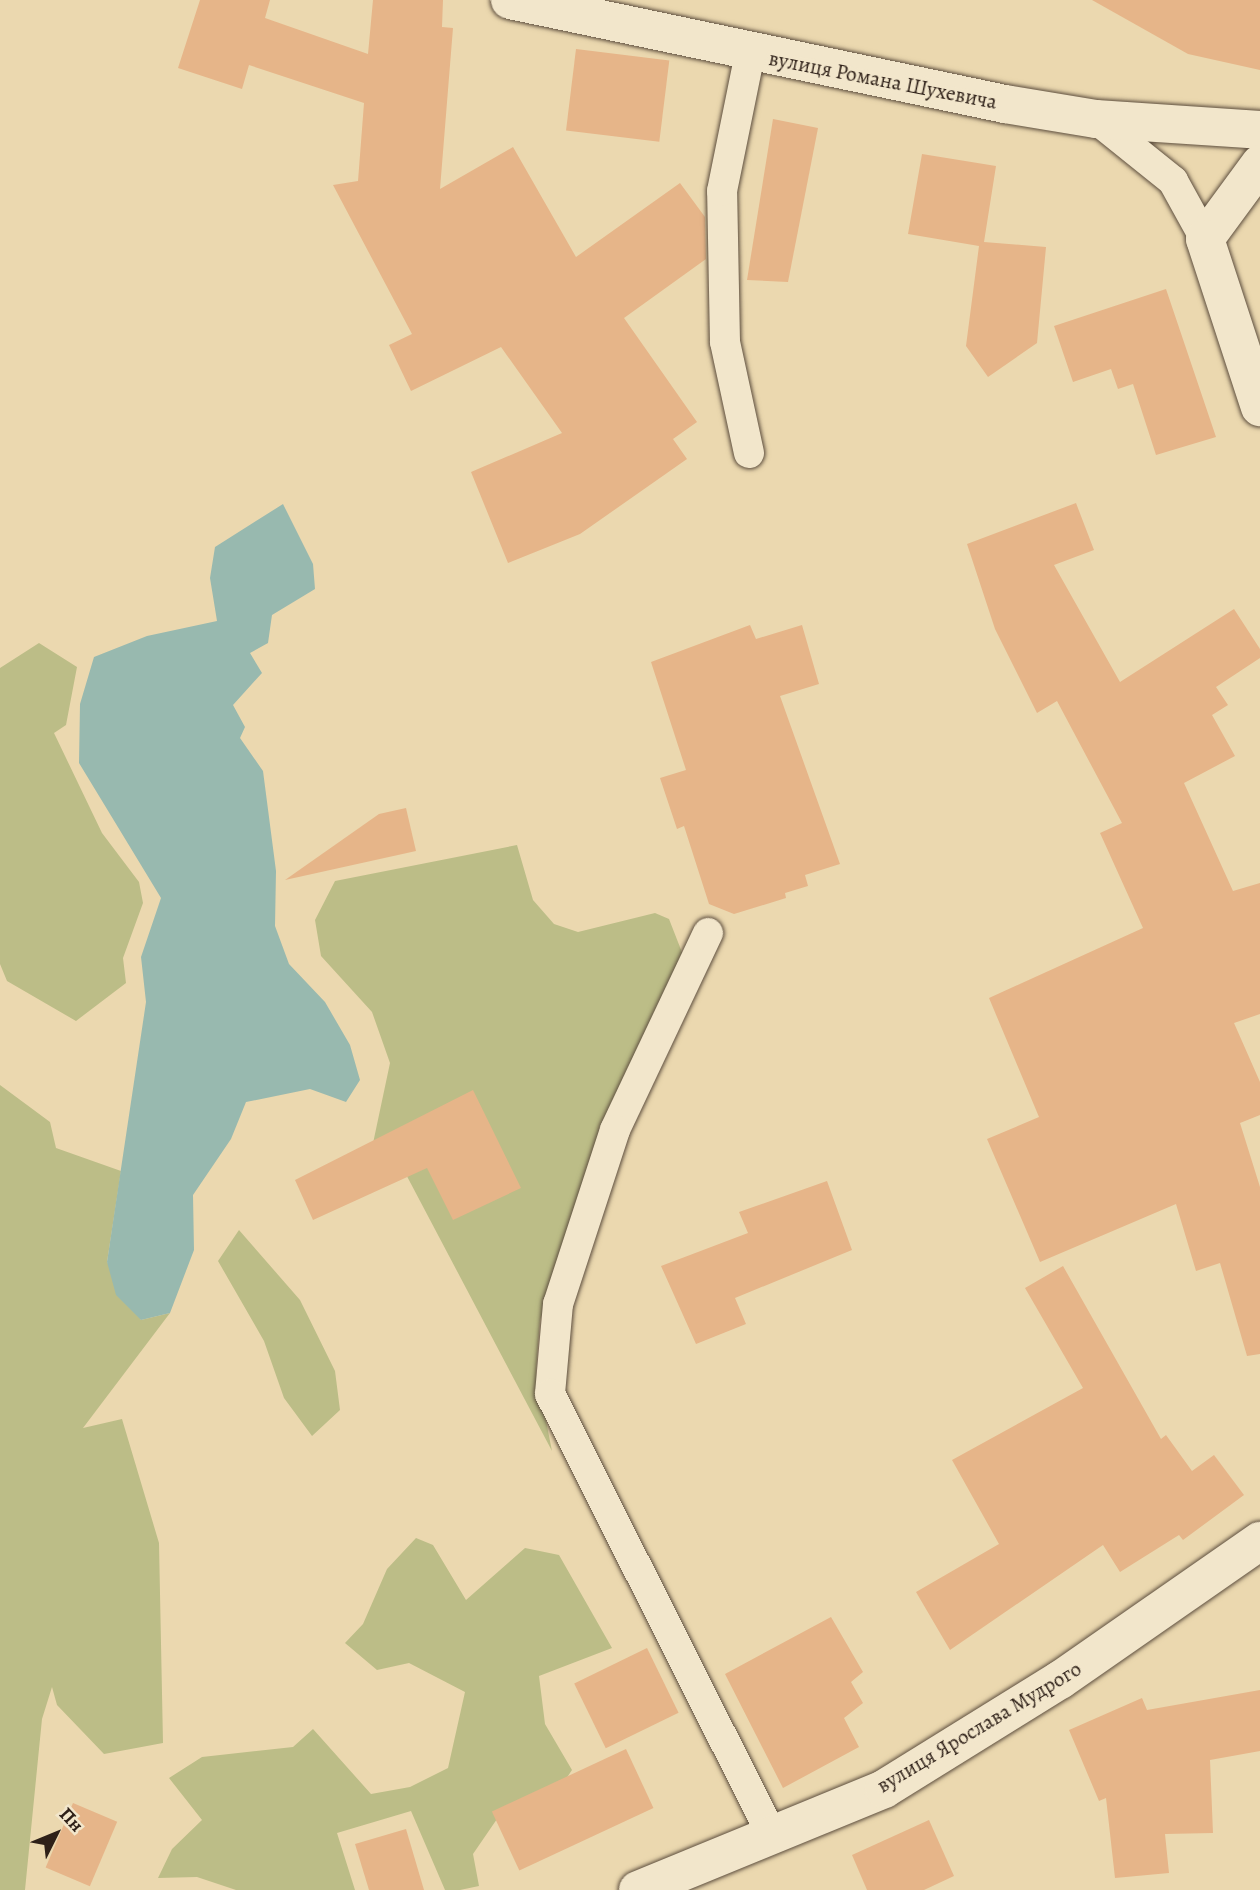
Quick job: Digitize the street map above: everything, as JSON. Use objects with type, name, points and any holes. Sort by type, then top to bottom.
[{"type":"street","name":"вулиця Романа Шухевича","points":[[510,0],[750,53],[1096,120],[1260,130]]},
{"type":"street","points":[[1260,164],[1205,239],[1260,407]]},
{"type":"street","name":"вулиця Ярослава Мудрого","points":[[638,1890],[884,1788],[1060,1680],[1260,1541]]},
{"type":"lane","points":[[749,453],[725,342],[722,191],[750,53]]},
{"type":"lane","points":[[1096,120],[1173,181],[1205,239]]},
{"type":"lane","points":[[708,933],[615,1130],[558,1304],[550,1394],[771,1833]]},
{"type":"green space","points":[[39,643],[77,667],[66,725],[54,733],[102,833],[139,882],[143,903],[123,958],[126,983],[76,1021],[7,981],[0,964],[0,668]]},
{"type":"green space","points":[[517,845],[533,900],[554,924],[578,932],[655,913],[669,919],[685,960],[540,1320],[536,1371],[552,1451],[391,1146],[372,1148],[390,1063],[372,1012],[321,956],[315,920],[335,881]]},
{"type":"green space","points":[[0,1085],[50,1122],[56,1148],[121,1171],[107,1262],[141,1320],[170,1313],[83,1428],[122,1419],[159,1543],[163,1743],[104,1754],[57,1705],[52,1687],[42,1719],[25,1890],[0,1890]]},
{"type":"green space","points":[[239,1230],[300,1300],[335,1371],[340,1410],[312,1436],[284,1398],[264,1341],[218,1261]]},
{"type":"green space","points":[[416,1538],[433,1545],[466,1600],[525,1548],[559,1555],[612,1648],[539,1676],[545,1724],[572,1770],[545,1810],[497,1819],[473,1854],[479,1886],[460,1890],[445,1890],[411,1811],[337,1833],[355,1890],[236,1890],[197,1877],[158,1878],[172,1849],[202,1820],[169,1778],[202,1757],[293,1747],[313,1729],[371,1794],[410,1787],[448,1768],[465,1692],[409,1663],[377,1670],[345,1643],[363,1624],[387,1569]]},
{"type":"water","points":[[283,504],[313,564],[315,589],[272,615],[268,643],[250,653],[262,673],[233,705],[245,727],[240,738],[263,771],[276,871],[275,926],[289,964],[325,1002],[350,1045],[360,1080],[346,1102],[310,1089],[246,1102],[231,1139],[193,1195],[194,1250],[170,1313],[141,1320],[116,1295],[107,1262],[146,1002],[141,957],[161,898],[79,763],[80,704],[94,657],[147,636],[217,621],[210,578],[215,547]]},
{"type":"building","points":[[200,0],[270,0],[265,18],[368,54],[373,0],[443,0],[442,27],[453,28],[440,189],[513,147],[576,257],[680,183],[705,217],[706,259],[624,318],[697,422],[673,439],[687,459],[580,534],[508,563],[471,472],[562,433],[501,347],[411,391],[389,345],[412,334],[333,185],[358,181],[364,103],[249,65],[242,89],[178,68]]},
{"type":"building","points":[[1092,0],[1260,0],[1260,70],[1188,54]]},
{"type":"building","points":[[576,49],[669,60],[659,142],[566,130]]},
{"type":"building","points":[[773,119],[818,128],[788,282],[747,280]]},
{"type":"building","points":[[922,154],[996,166],[984,242],[1046,247],[1037,343],[988,377],[966,346],[979,246],[908,234]]},
{"type":"building","points":[[1166,289],[1216,437],[1156,455],[1133,384],[1118,389],[1111,369],[1073,382],[1054,326]]},
{"type":"building","points":[[1076,503],[1094,550],[1054,565],[1120,682],[1234,609],[1260,649],[1260,658],[1216,687],[1228,705],[1212,715],[1235,756],[1184,783],[1233,891],[1260,883],[1260,1014],[1234,1023],[1260,1082],[1260,1115],[1240,1123],[1260,1187],[1260,1354],[1247,1356],[1220,1263],[1196,1271],[1176,1204],[1040,1262],[987,1139],[1039,1117],[989,998],[1143,928],[1100,833],[1122,823],[1057,701],[1037,713],[995,629],[967,544]]},
{"type":"building","points":[[750,625],[756,639],[802,625],[819,684],[780,696],[840,864],[805,875],[808,886],[785,893],[786,898],[734,914],[709,904],[684,826],[677,829],[660,778],[686,770],[651,662]]},
{"type":"building","points":[[406,808],[416,851],[285,880],[379,814]]},
{"type":"building","points":[[473,1090],[521,1188],[453,1220],[427,1168],[313,1220],[295,1180]]},
{"type":"building","points":[[827,1181],[852,1250],[735,1298],[746,1324],[696,1344],[661,1266],[748,1233],[739,1212]]},
{"type":"building","points":[[1063,1266],[1161,1439],[1166,1435],[1192,1471],[1214,1455],[1244,1495],[1183,1540],[1179,1535],[1120,1572],[1103,1545],[950,1650],[916,1592],[999,1544],[952,1460],[1083,1388],[1025,1288]]},
{"type":"building","points":[[831,1617],[863,1672],[851,1682],[863,1703],[844,1718],[859,1747],[783,1788],[725,1674]]},
{"type":"building","points":[[647,1648],[679,1713],[606,1748],[574,1684]]},
{"type":"building","points":[[1260,1690],[1260,1751],[1210,1760],[1213,1833],[1165,1834],[1169,1873],[1115,1878],[1106,1798],[1099,1801],[1069,1730],[1142,1698],[1147,1710]]},
{"type":"building","points":[[626,1749],[653,1808],[519,1870],[492,1812]]},
{"type":"building","points":[[73,1803],[117,1822],[90,1886],[46,1867]]},
{"type":"building","points":[[929,1820],[954,1876],[924,1890],[867,1890],[852,1855]]},
{"type":"building","points":[[406,1829],[424,1890],[369,1890],[355,1844]]}]
